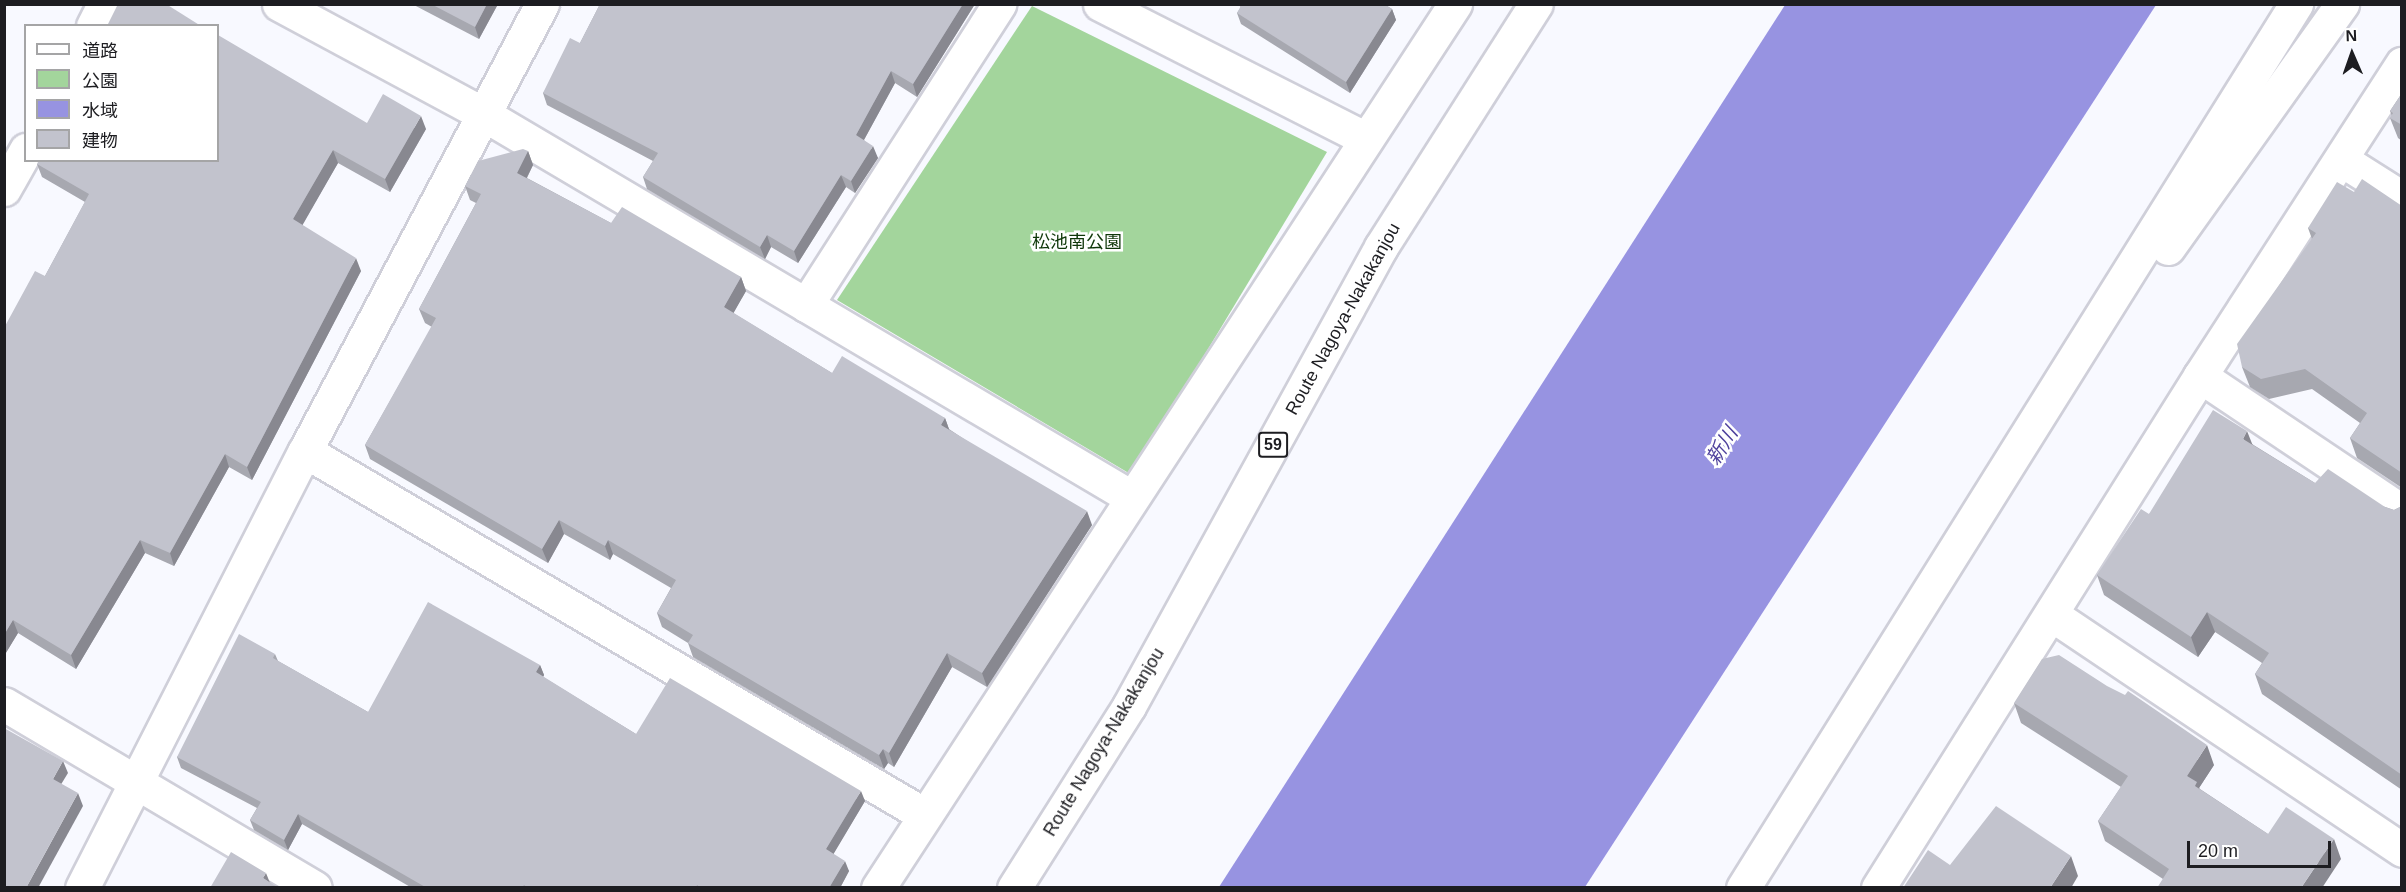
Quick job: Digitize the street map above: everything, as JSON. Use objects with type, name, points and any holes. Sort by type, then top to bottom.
[{"type":"street","points":[[94,24],[105,4]]},
{"type":"street","points":[[279,4],[485,115],[1131,497]]},
{"type":"street","points":[[82,888],[305,451],[542,4]]},
{"type":"street","points":[[806,305],[999,4]]},
{"type":"street","points":[[1100,4],[1366,139]]},
{"type":"street","points":[[878,888],[923,814],[1455,4]]},
{"type":"street","name":"Route Nagoya-Nakakanjou","points":[[1014,888],[1129,706],[1381,247],[1536,4]]},
{"type":"street","points":[[1743,888],[2296,4]]},
{"type":"street","points":[[1981,508],[2342,4]]},
{"type":"street","points":[[1878,888],[2200,376],[2342,160],[2402,64]]},
{"type":"street","points":[[4,189],[24,154]]},
{"type":"street","points":[[2342,160],[2402,198]]},
{"type":"street","points":[[2200,376],[2402,512]]},
{"type":"street","points":[[305,451],[923,814]]},
{"type":"street","points":[[2051,614],[2402,850]]},
{"type":"street","points":[[4,704],[138,780],[315,888]]},
{"type":"green space","name":"松池南公園","points":[[1032,6],[1327,152],[1132,475],[837,300]]},
{"type":"water","name":"新川","points":[[1785,5],[2156,5],[1585,887],[1219,887]]},
{"type":"building","points":[[118,4],[166,4],[198,24],[108,24]]},
{"type":"building","points":[[431,4],[487,4],[475,27]]},
{"type":"building","points":[[600,4],[963,4],[913,84],[891,71],[856,135],[873,146],[851,181],[841,175],[794,251],[767,235],[760,247],[643,177],[658,153],[543,93],[570,38],[580,43]]},
{"type":"building","points":[[1242,4],[1384,4],[1392,9],[1346,82],[1237,13]]},
{"type":"building","points":[[219,36],[367,123],[383,94],[421,116],[385,179],[333,150],[293,219],[356,258],[247,467],[225,454],[170,553],[140,540],[71,655],[13,620],[4,635],[4,328],[35,271],[45,276],[89,194],[37,164],[38,162],[219,162]]},
{"type":"building","points":[[2402,93],[2402,125],[2390,118],[2393,113],[2390,111]]},
{"type":"building","points":[[523,149],[528,151],[517,173],[611,223],[622,207],[741,277],[724,307],[832,373],[842,356],[945,418],[941,425],[1087,511],[982,673],[947,653],[889,753],[883,749],[879,755],[688,643],[693,635],[657,613],[676,580],[608,540],[605,546],[559,520],[542,549],[365,445],[436,318],[419,309],[481,194],[465,186],[478,161]]},
{"type":"building","points":[[2362,179],[2402,206],[2402,473],[2350,438],[2367,413],[2305,369],[2261,379],[2242,367],[2237,344],[2316,233],[2308,228],[2337,182],[2354,192]]},
{"type":"building","points":[[2213,410],[2247,431],[2243,439],[2315,483],[2328,469],[2385,507],[2394,510],[2402,506],[2402,775],[2255,674],[2269,653],[2207,612],[2191,637],[2097,575],[2141,509],[2149,514]]},
{"type":"building","points":[[428,602],[540,665],[536,672],[636,734],[670,678],[861,791],[826,849],[845,861],[829,888],[701,888],[697,885],[696,888],[528,888],[524,885],[522,888],[427,888],[298,814],[284,840],[250,820],[261,802],[177,757],[239,634],[275,654],[273,658],[368,712]]},
{"type":"building","points":[[2059,655],[2107,686],[2125,695],[2128,691],[2207,745],[2187,776],[2197,782],[2195,786],[2268,834],[2286,807],[2334,839],[2301,888],[2157,888],[2169,869],[2098,821],[2128,776],[2014,703],[2042,659]]},
{"type":"building","points":[[4,728],[63,761],[53,779],[78,793],[26,888],[4,888]]},
{"type":"building","points":[[1996,806],[2071,856],[2050,888],[1903,888],[1928,850],[1950,865]]},
{"type":"building","points":[[231,852],[266,873],[263,878],[277,888],[210,888]]}]
